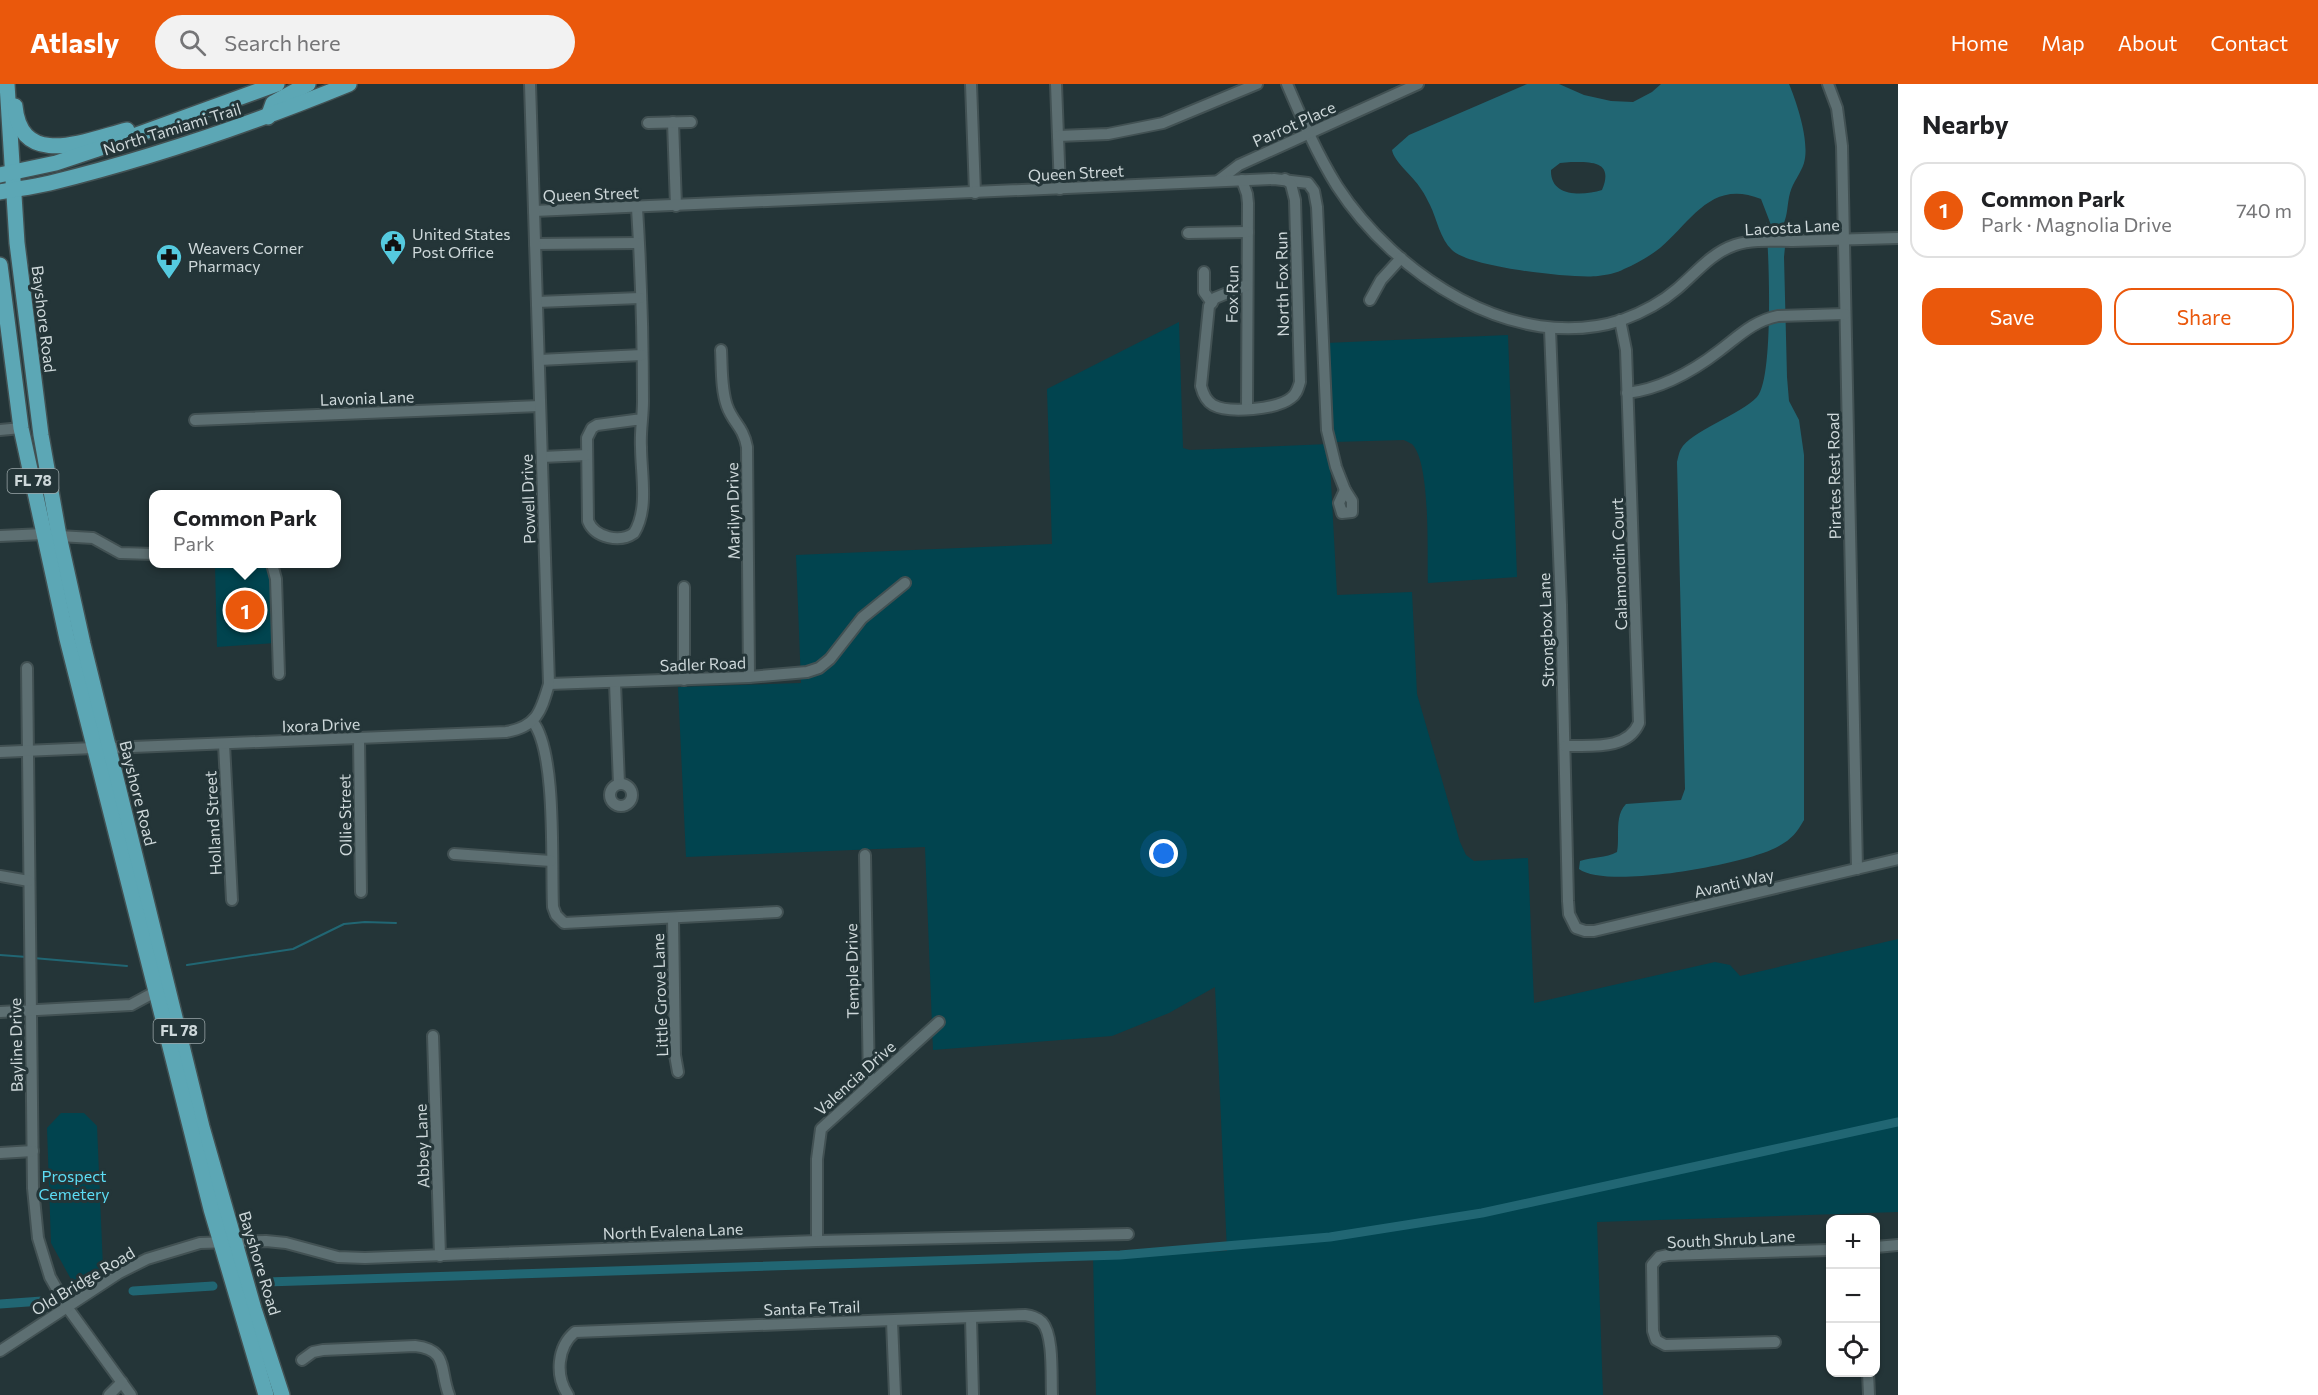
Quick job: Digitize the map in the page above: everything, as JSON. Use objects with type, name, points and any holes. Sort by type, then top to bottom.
[{"type":"main road","name":"FL 78","points":[[6,191],[7,84]]},
{"type":"main road","points":[[13,84],[16,115],[23,134],[33,142],[45,146],[58,146],[194,115]]},
{"type":"main road","name":"North Tamiami Trail","points":[[6,174],[66,160],[277,84]]},
{"type":"main road","points":[[268,117],[273,103],[308,84]]},
{"type":"main road","name":"North Tamiami Trail","points":[[6,191],[49,183],[184,146],[268,117],[349,84]]},
{"type":"main road","name":"Bayshore Road","points":[[6,191],[16,243],[62,618],[69,625],[101,748],[153,924],[266,1395]]},
{"type":"main road","name":"Bayshore Road","points":[[0,265],[21,428],[52,535],[155,992],[228,1243],[282,1395]]},
{"type":"main road","points":[[0,287],[4,305]]},
{"type":"street","name":"Powell Drive","points":[[530,84],[549,684],[540,712],[532,722]]},
{"type":"street","points":[[971,84],[975,193]]},
{"type":"street","points":[[1056,84],[1060,189]]},
{"type":"street","points":[[1058,136],[1108,134],[1163,123],[1257,84]]},
{"type":"street","name":"Lacosta Lane","points":[[1287,84],[1323,161],[1343,195],[1376,235],[1425,277],[1456,296],[1501,316],[1550,329],[1594,326],[1620,320],[1660,301],[1676,290],[1710,259],[1734,245],[1760,241],[1898,238]]},
{"type":"street","name":"Parrot Place","points":[[1218,181],[1239,165],[1418,84]]},
{"type":"street","name":"Pirates Rest Road","points":[[1828,84],[1840,123],[1857,869]]},
{"type":"street","points":[[674,122],[676,206]]},
{"type":"street","points":[[648,123],[691,122]]},
{"type":"street","name":"Queen Street","points":[[534,211],[1242,180],[1285,179],[1308,183],[1314,191],[1327,430],[1336,467],[1345,490]]},
{"type":"street","name":"North Fox Run","points":[[1247,409],[1279,404],[1289,400],[1298,391],[1300,382],[1295,200],[1291,184],[1285,179]]},
{"type":"street","name":"Fox Run","points":[[1242,180],[1247,194],[1248,232],[1247,409]]},
{"type":"street","points":[[637,208],[642,355],[642,419],[642,506],[637,529],[628,537],[621,539],[603,536],[590,526],[588,521],[587,438],[592,428],[605,423],[642,419]]},
{"type":"street","points":[[1188,233],[1248,232]]},
{"type":"street","points":[[535,244],[638,243]]},
{"type":"street","points":[[1370,300],[1382,280],[1401,258]]},
{"type":"street","points":[[1204,272],[1204,292],[1206,298],[1212,303]]},
{"type":"street","points":[[1247,285],[1215,298],[1209,306],[1201,386],[1203,395],[1211,404],[1220,408],[1247,409]]},
{"type":"street","points":[[537,302],[640,298]]},
{"type":"street","points":[[1628,393],[1643,391],[1682,375],[1709,358],[1745,330],[1767,318],[1845,314]]},
{"type":"street","name":"Calamondin Court","points":[[1565,746],[1616,743],[1626,740],[1634,733],[1639,723],[1628,393],[1625,340],[1620,320]]},
{"type":"street","name":"Strongbox Lane","points":[[1550,329],[1565,746],[1568,907],[1576,928]]},
{"type":"street","name":"Marilyn Drive","points":[[721,350],[725,399],[740,426],[747,447],[749,677]]},
{"type":"street","points":[[539,360],[642,355]]},
{"type":"street","name":"Lavonia Lane","points":[[195,420],[540,406]]},
{"type":"street","points":[[0,430],[21,428]]},
{"type":"street","points":[[542,457],[587,455]]},
{"type":"street","points":[[0,536],[84,536],[93,538],[120,553],[149,554]]},
{"type":"street","points":[[273,568],[276,579],[279,674]]},
{"type":"street","name":"Sadler Road","points":[[549,684],[749,677],[796,674],[819,668],[830,659],[862,618],[905,583]]},
{"type":"street","points":[[684,587],[684,680]]},
{"type":"street","name":"Bayline Drive","points":[[27,668],[34,1204],[39,1244],[50,1276],[115,1391],[131,1395]]},
{"type":"street","points":[[615,683],[619,784]]},
{"type":"street","points":[[454,854],[551,861],[551,801],[542,738],[532,722]]},
{"type":"street","name":"Ixora Drive","points":[[0,752],[506,732],[518,730],[532,722]]},
{"type":"street","name":"Ollie Street","points":[[359,739],[361,892]]},
{"type":"street","name":"Holland Street","points":[[224,744],[232,900]]},
{"type":"street","name":"Temple Drive","points":[[865,855],[869,1085]]},
{"type":"street","name":"Avanti Way","points":[[1576,928],[1594,931],[1898,859]]},
{"type":"street","name":"Little Grove Lane","points":[[551,861],[553,907],[556,915],[564,923],[777,912]]},
{"type":"street","points":[[0,876],[29,881]]},
{"type":"street","name":"Little Grove Lane","points":[[673,918],[675,1055],[678,1072]]},
{"type":"street","points":[[0,1012],[131,1005],[155,992]]},
{"type":"street","name":"Valencia Drive","points":[[817,1241],[817,1159],[821,1129],[939,1022]]},
{"type":"street","name":"Abbey Lane","points":[[433,1036],[440,1256]]},
{"type":"street","points":[[0,1152],[33,1152]]},
{"type":"street","name":"North Evalena Lane","points":[[228,1243],[256,1240],[286,1243],[338,1257],[365,1258],[817,1241],[1128,1234]]},
{"type":"street","name":"Old Bridge Road","points":[[0,1351],[107,1280],[147,1259],[200,1243],[228,1243]]},
{"type":"street","points":[[1880,1246],[1898,1245]]},
{"type":"street","name":"South Shrub Lane","points":[[1775,1342],[1665,1345],[1656,1340],[1653,1330],[1653,1265],[1659,1257],[1668,1255],[1826,1250]]},
{"type":"street","name":"Santa Fe Trail","points":[[568,1395],[562,1384],[561,1356],[568,1338],[575,1332],[1024,1316],[1035,1317],[1043,1323],[1048,1333],[1052,1395]]},
{"type":"street","points":[[971,1318],[973,1395]]},
{"type":"street","points":[[892,1321],[895,1395]]},
{"type":"street","points":[[302,1360],[313,1352],[323,1350],[427,1347],[436,1352],[441,1361],[449,1395]]},
{"type":"street","points":[[1868,1377],[1869,1395]]},
{"type":"green space","points":[[1179,322],[1183,448],[1190,450],[1329,444],[1337,595],[1412,592],[1417,694],[1460,842],[1466,855],[1474,861],[1528,858],[1534,1003],[1715,962],[1730,965],[1740,976],[1898,939],[1898,1212],[1597,1222],[1603,1395],[1096,1395],[1093,1255],[1227,1251],[1215,987],[1169,1013],[1112,1036],[933,1050],[925,847],[686,857],[678,687],[801,683],[796,555],[1052,544],[1047,389]]},
{"type":"green space","points":[[1508,335],[1517,577],[1428,583],[1425,489],[1418,454],[1412,444],[1404,440],[1333,442],[1326,343]]},
{"type":"green space","points":[[215,568],[271,568],[275,643],[217,647]]},
{"type":"green space","name":"Prospect Cemetery","points":[[61,1113],[84,1113],[97,1126],[103,1268],[72,1281],[51,1243],[47,1128]]},
{"type":"shaded area","points":[[1527,84],[1559,84],[1584,95],[1611,101],[1633,102],[1652,92],[1661,84],[1789,84],[1802,123],[1805,154],[1803,167],[1790,193],[1783,225],[1775,227],[1771,225],[1761,199],[1744,194],[1729,194],[1704,206],[1660,248],[1633,265],[1618,272],[1598,276],[1567,276],[1478,262],[1452,250],[1442,235],[1424,193],[1400,164],[1392,150],[1409,135]],"holes":[[[1560,163],[1593,163],[1603,168],[1605,180],[1602,190],[1577,193],[1561,190],[1556,185],[1552,179],[1551,170]]]},
{"type":"shaded area","points":[[1766,222],[1769,228],[1775,231],[1787,227],[1784,257],[1787,377],[1789,401],[1799,420],[1804,455],[1804,820],[1794,835],[1784,843],[1763,853],[1739,860],[1710,867],[1647,876],[1594,875],[1579,869],[1580,861],[1617,852],[1620,814],[1626,804],[1681,800],[1685,789],[1677,462],[1680,450],[1686,443],[1750,403],[1757,397],[1762,386],[1766,366],[1769,314]]},
{"type":"waterway","points":[[187,965],[293,949],[344,924],[396,923]]},
{"type":"waterway","points":[[0,955],[27,957]]},
{"type":"waterway","points":[[33,958],[127,966]]},
{"type":"waterway","points":[[266,1282],[1120,1255],[1330,1237],[1482,1213],[1898,1122]]},
{"type":"waterway","points":[[133,1291],[213,1286]]},
{"type":"waterway","points":[[0,1304],[42,1301]]},
{"type":"place","name":"United States Post Office","points":[[393,266]]},
{"type":"place","name":"Weavers Corner Pharmacy","points":[[169,280]]},
{"type":"place","name":"Common Park","points":[[245,610]]}]
